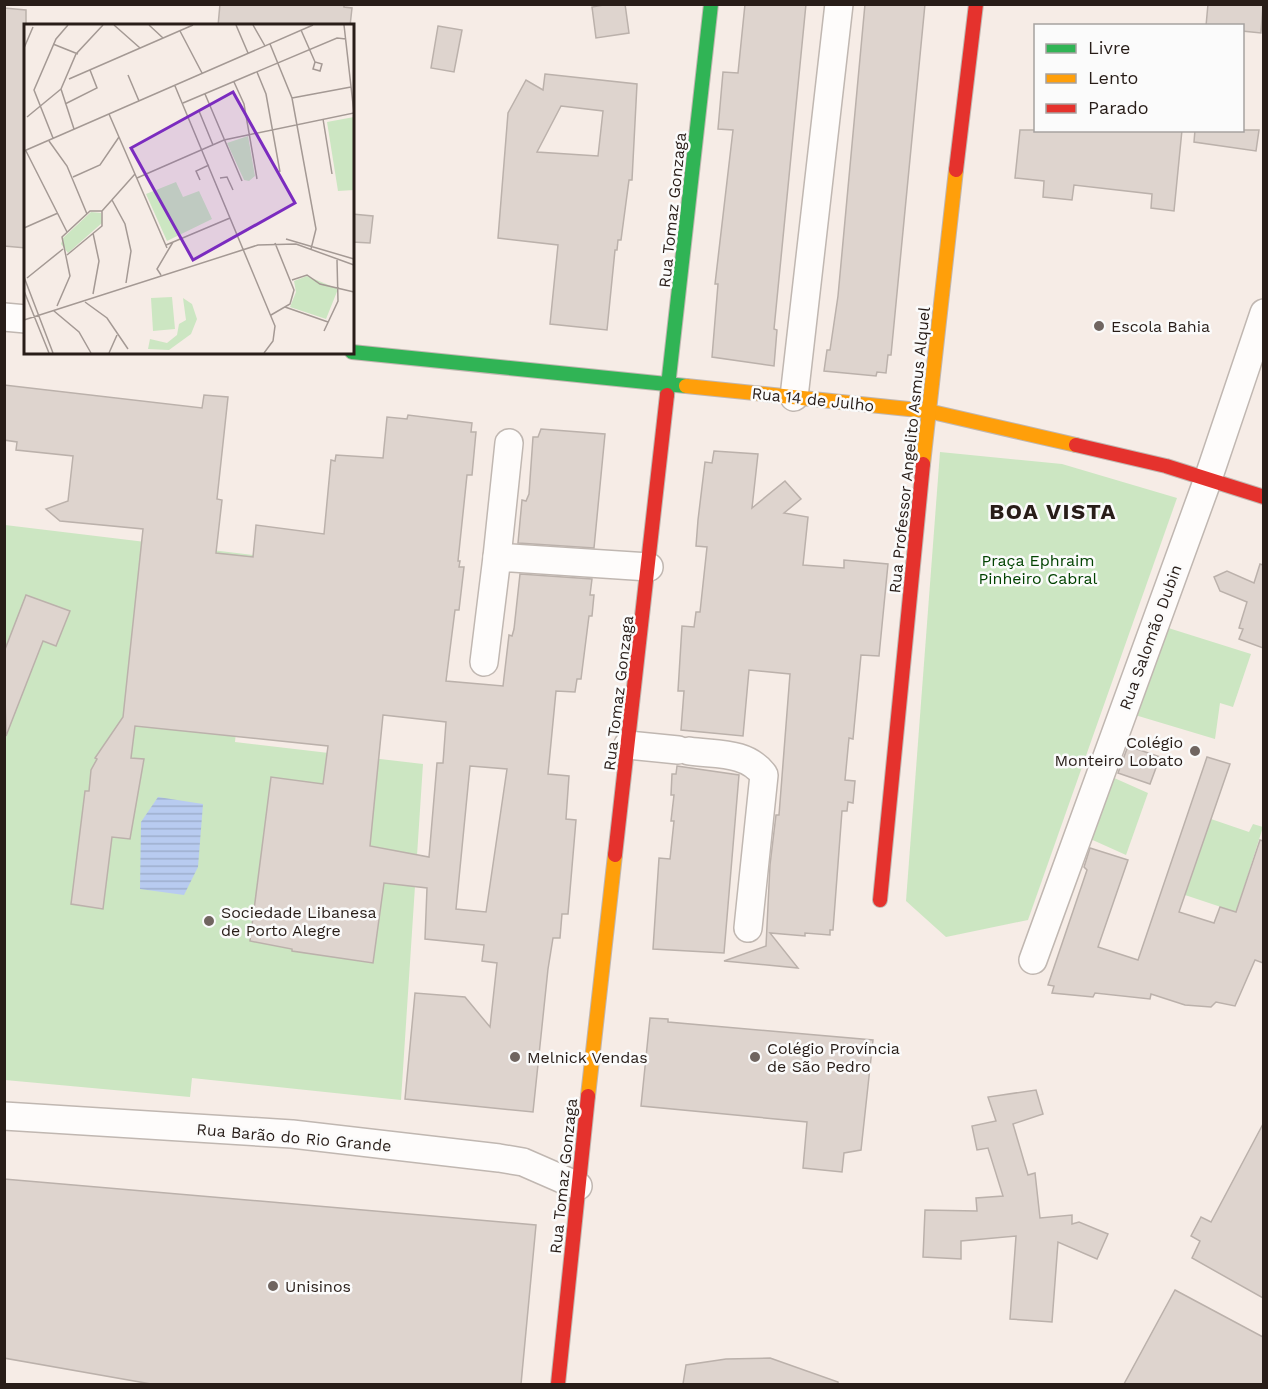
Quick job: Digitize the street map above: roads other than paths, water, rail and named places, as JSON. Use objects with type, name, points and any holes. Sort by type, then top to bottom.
[{"type":"street","name":"Rua Tomaz Gonzaga","points":[[558,1384],[578,1186],[711,4]]},
{"type":"street","points":[[794,397],[839,4]]},
{"type":"street","name":"Rua Professor Angelito Asmus Alquel","points":[[880,900],[928,411],[976,4]]},
{"type":"street","name":"Rua Salomão Dubin","points":[[1033,960],[1208,479],[1263,313]]},
{"type":"street","points":[[4,317],[24,319]]},
{"type":"street","name":"Rua 14 de Julho","points":[[354,352],[928,411],[1166,466],[1263,497]]},
{"type":"street","points":[[484,662],[509,443]]},
{"type":"street","points":[[497,557],[649,567]]},
{"type":"street","points":[[628,746],[746,758],[756,765],[764,776],[748,928]]},
{"type":"street","name":"Rua Barão do Rio Grande","points":[[4,1116],[292,1134],[499,1158],[523,1162],[578,1186]]},
{"type":"water","points":[[158,797],[203,804],[198,867],[184,895],[140,889],[141,822]]},
{"type":"place","name":"Escola Bahia","points":[[1099,326]]},
{"type":"place","name":"Colégio Monteiro Lobato","points":[[1195,751]]},
{"type":"place","name":"Sociedade Libanesa de Porto Alegre","points":[[209,921]]},
{"type":"place","name":"Melnick Vendas","points":[[515,1057]]},
{"type":"place","name":"Colégio Província de São Pedro","points":[[755,1057]]},
{"type":"place","name":"Unisinos","points":[[273,1286]]},
{"type":"district","name":"BOA VISTA","points":[[1053,511]]},
{"type":"park label","name":"Praça Ephraim Pinheiro Cabral","points":[[1038,569]]}]
